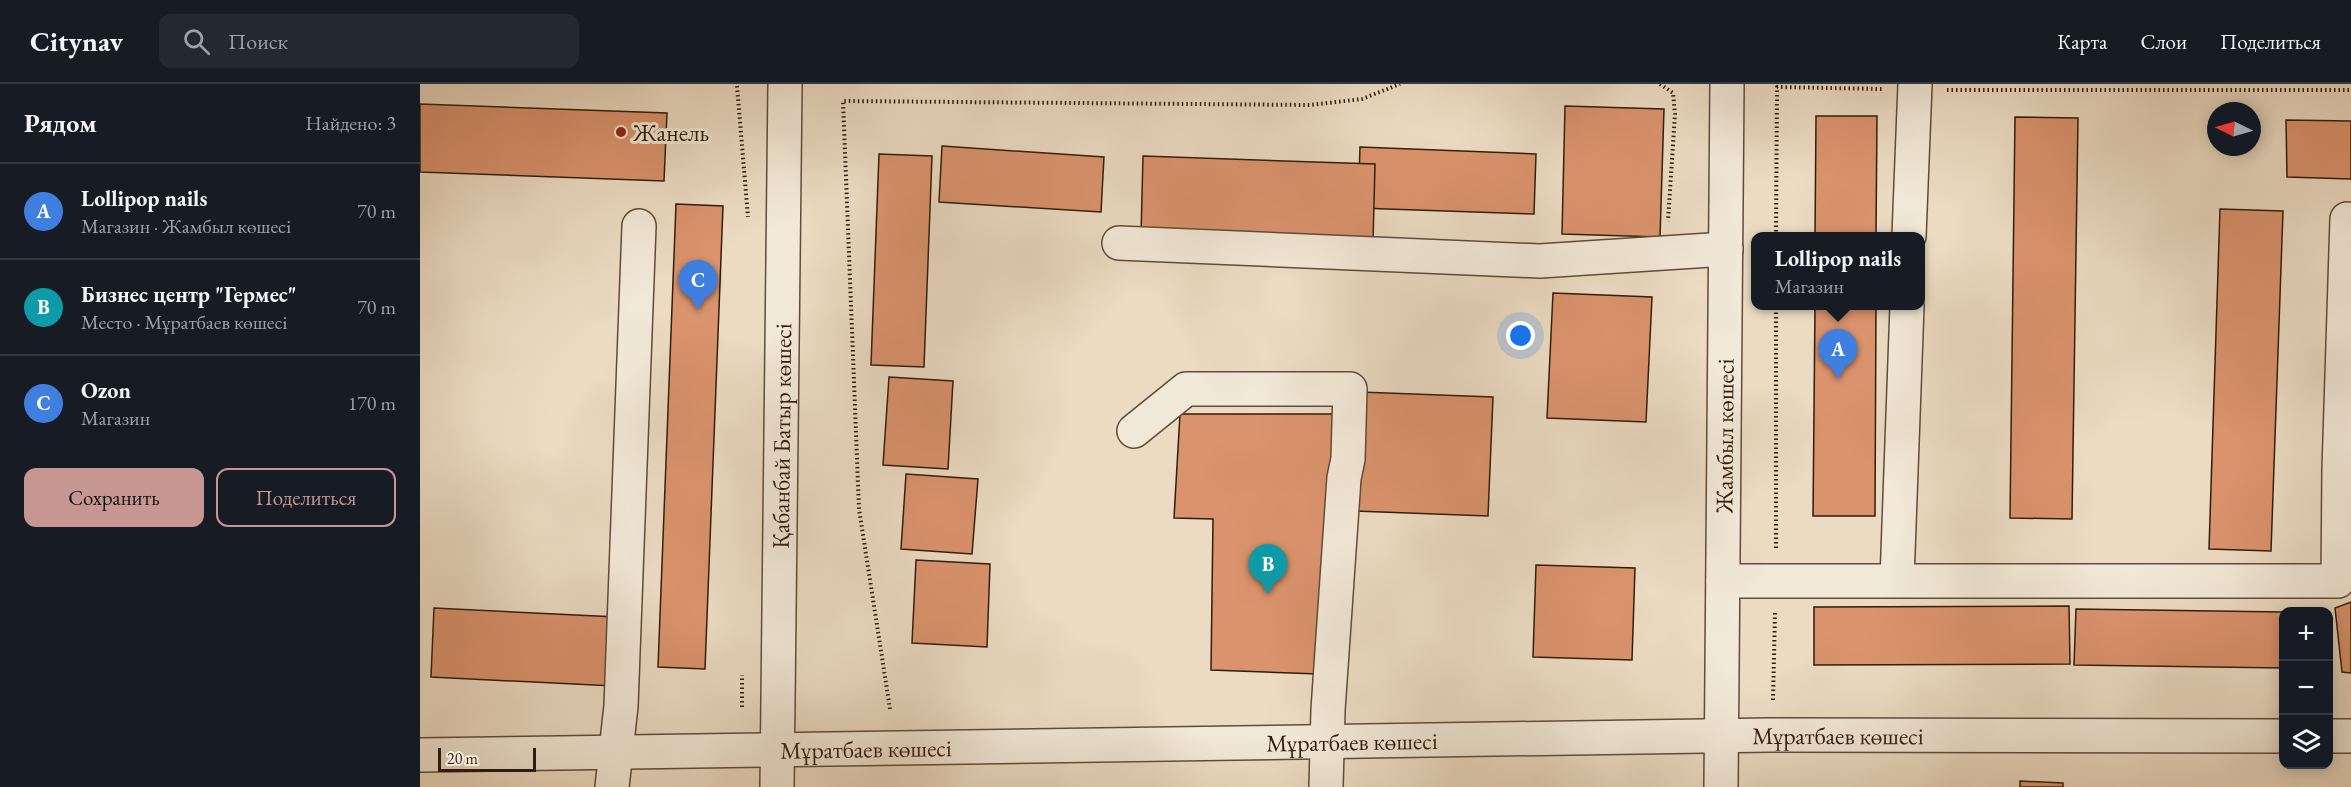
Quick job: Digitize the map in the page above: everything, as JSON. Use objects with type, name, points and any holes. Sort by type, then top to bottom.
[{"type":"street","name":"Қабанбай Батыр көшесі","points":[[777,787],[786,84]]},
{"type":"street","name":"Жамбыл көшесі","points":[[1721,787],[1727,84]]},
{"type":"street","points":[[1909,232],[1915,87]]},
{"type":"street","points":[[1723,582],[1776,580],[2338,581],[2345,470],[2347,219]]},
{"type":"street","points":[[612,787],[621,706],[639,226]]},
{"type":"street","points":[[1119,243],[1540,261],[1726,249]]},
{"type":"street","points":[[1897,580],[1907,310]]},
{"type":"street","points":[[1134,430],[1186,389],[1350,389],[1348,459],[1343,489],[1326,787]]},
{"type":"street","name":"Мұратбаев көшесі","points":[[420,755],[1721,736],[2279,736]]},
{"type":"street","points":[[2333,736],[2351,736]]},
{"type":"path","points":[[890,709],[859,509],[843,101],[1310,105],[1362,99],[1400,84]]},
{"type":"path","points":[[1660,84],[1672,93],[1675,114],[1666,252]]},
{"type":"path","points":[[1776,232],[1777,87],[2351,90]]},
{"type":"path","points":[[1773,700],[1776,580],[1776,310]]},
{"type":"building","points":[[420,104],[667,113],[664,181],[420,172]]},
{"type":"building","points":[[1565,106],[1664,109],[1660,237],[1562,234]]},
{"type":"building","points":[[1816,116],[1877,116],[1876,232],[1815,232]]},
{"type":"building","points":[[2015,117],[2078,118],[2072,519],[2010,518]]},
{"type":"building","points":[[2286,120],[2351,121],[2351,179],[2287,177]]},
{"type":"building","points":[[942,146],[1104,157],[1101,212],[939,202]]},
{"type":"building","points":[[1360,147],[1536,154],[1534,214],[1358,208]]},
{"type":"building","points":[[879,154],[932,156],[924,367],[871,365]]},
{"type":"building","points":[[1143,156],[1375,164],[1373,243],[1141,235]]},
{"type":"building","points":[[676,204],[723,206],[705,669],[658,667]]},
{"type":"building","points":[[2220,209],[2283,211],[2271,551],[2209,549]]},
{"type":"building","points":[[1553,293],[1652,297],[1646,422],[1547,418]]},
{"type":"building","points":[[1815,310],[1876,310],[1875,516],[1813,516]]},
{"type":"building","points":[[889,377],[953,381],[948,469],[883,465]]},
{"type":"building","points":[[1360,392],[1493,397],[1488,516],[1355,511]]},
{"type":"building","points":[[1180,414],[1336,414],[1318,674],[1211,670],[1213,519],[1174,518]]},
{"type":"building","points":[[906,474],[978,479],[972,554],[901,549]]},
{"type":"building","points":[[916,560],[990,564],[987,647],[912,643]]},
{"type":"building","points":[[1536,565],[1635,568],[1632,660],[1533,657]]},
{"type":"building","points":[[2351,602],[2351,673],[2342,672],[2335,608]]},
{"type":"building","points":[[2069,606],[2070,664],[1814,665],[1814,607]]},
{"type":"building","points":[[434,608],[617,617],[614,686],[431,677]]},
{"type":"building","points":[[2076,609],[2279,612],[2279,668],[2074,665]]},
{"type":"building","points":[[2020,781],[2063,783],[2063,787],[2020,787]]},
{"type":"place","name":"Жанель","points":[[621,132]]},
{"type":"place","name":"Ozon","points":[[698,310]]},
{"type":"place","name":"Lollipop nails","points":[[1838,379]]},
{"type":"place","name":"Бизнес центр \"Гермес\"","points":[[1268,594]]}]
